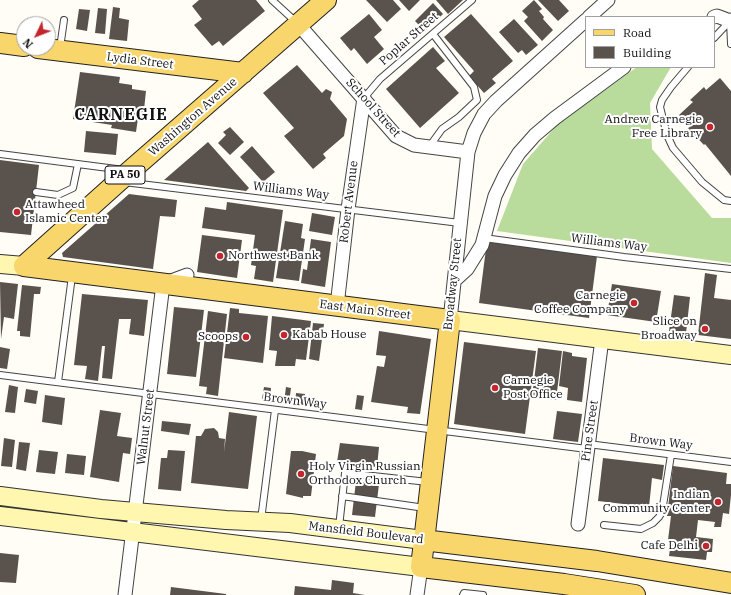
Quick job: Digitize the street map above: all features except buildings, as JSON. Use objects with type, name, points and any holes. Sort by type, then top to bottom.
[{"type":"main road","name":"Washington Avenue","points":[[24,266],[124,176],[326,0]]},
{"type":"main road","points":[[0,43],[16,45]]},
{"type":"main road","name":"Lydia Street","points":[[56,50],[243,73]]},
{"type":"main road","name":"East Main Street","points":[[0,264],[731,355]]},
{"type":"main road","name":"Broadway Street","points":[[421,567],[450,320]]},
{"type":"main road","name":"Mansfield Boulevard","points":[[0,496],[136,512],[338,529],[598,561],[731,583]]},
{"type":"main road","points":[[0,516],[421,567],[562,587],[635,595]]},
{"type":"street","points":[[590,16],[608,0]]},
{"type":"street","points":[[715,17],[730,21]]},
{"type":"street","name":"Broadway Street","points":[[450,320],[468,152],[474,132],[488,109],[585,21]]},
{"type":"street","name":"School Street","points":[[299,25],[396,136],[414,145],[468,152]]},
{"type":"street","points":[[455,280],[473,261],[484,238],[495,196],[505,174],[519,153],[535,135],[555,118],[623,68]]},
{"type":"street","name":"Robert Avenue","points":[[337,306],[348,209],[364,98]]},
{"type":"street","points":[[163,284],[187,275]]},
{"type":"street","name":"Walnut Street","points":[[125,595],[134,532],[163,284]]},
{"type":"street","name":"Pine Street","points":[[578,524],[602,339]]},
{"type":"street","name":"Broadway Street","points":[[417,595],[421,567]]},
{"type":"street","points":[[730,595],[731,588]]},
{"type":"lane","points":[[272,0],[299,25]]},
{"type":"lane","name":"Poplar Street","points":[[364,98],[380,79],[472,0]]},
{"type":"lane","points":[[60,51],[64,20]]},
{"type":"lane","points":[[715,37],[730,21]]},
{"type":"lane","points":[[730,21],[731,44]]},
{"type":"lane","points":[[433,34],[474,87],[477,100],[488,109]]},
{"type":"lane","points":[[687,68],[670,87],[662,100],[660,107],[667,135],[673,148],[702,182],[724,200],[731,201]]},
{"type":"lane","points":[[429,147],[442,129],[459,117],[477,100]]},
{"type":"lane","name":"Williams Way","points":[[0,154],[78,164],[124,176],[348,209],[460,223]]},
{"type":"lane","points":[[36,192],[58,195],[73,188],[78,164]]},
{"type":"lane","name":"Williams Way","points":[[484,238],[624,257],[731,268]]},
{"type":"lane","points":[[58,382],[73,272]]},
{"type":"lane","name":"Brown Way","points":[[0,375],[436,430],[731,462]]},
{"type":"lane","points":[[261,522],[275,410]]},
{"type":"lane","points":[[604,525],[641,529],[653,523],[659,517],[662,512],[671,455]]},
{"type":"lane","points":[[338,529],[345,473],[430,482]]},
{"type":"lane","points":[[342,496],[430,509]]},
{"type":"lane","points":[[463,595],[464,593],[483,595]]},
{"type":"green space","points":[[636,68],[670,68],[650,103],[652,149],[712,218],[731,218],[731,263],[497,231],[523,164],[557,125]]},
{"type":"place","name":"Andrew Carnegie Free Library","points":[[710,127]]},
{"type":"place","name":"Attawheed Islamic Center","points":[[17,212]]},
{"type":"place","name":"Northwest Bank","points":[[220,256]]},
{"type":"place","name":"Carnegie Coffee Company","points":[[634,303]]},
{"type":"place","name":"Slice on Broadway","points":[[705,329]]},
{"type":"place","name":"Kabab House","points":[[284,335]]},
{"type":"place","name":"Scoops","points":[[246,337]]},
{"type":"place","name":"Carnegie Post Office","points":[[495,388]]},
{"type":"place","name":"Holy Virgin Russian Orthodox Church","points":[[301,474]]},
{"type":"place","name":"Indian Community Center","points":[[718,502]]},
{"type":"place","name":"Cafe Delhi","points":[[706,546]]},
{"type":"district","name":"CARNEGIE","points":[[121,115]]}]
